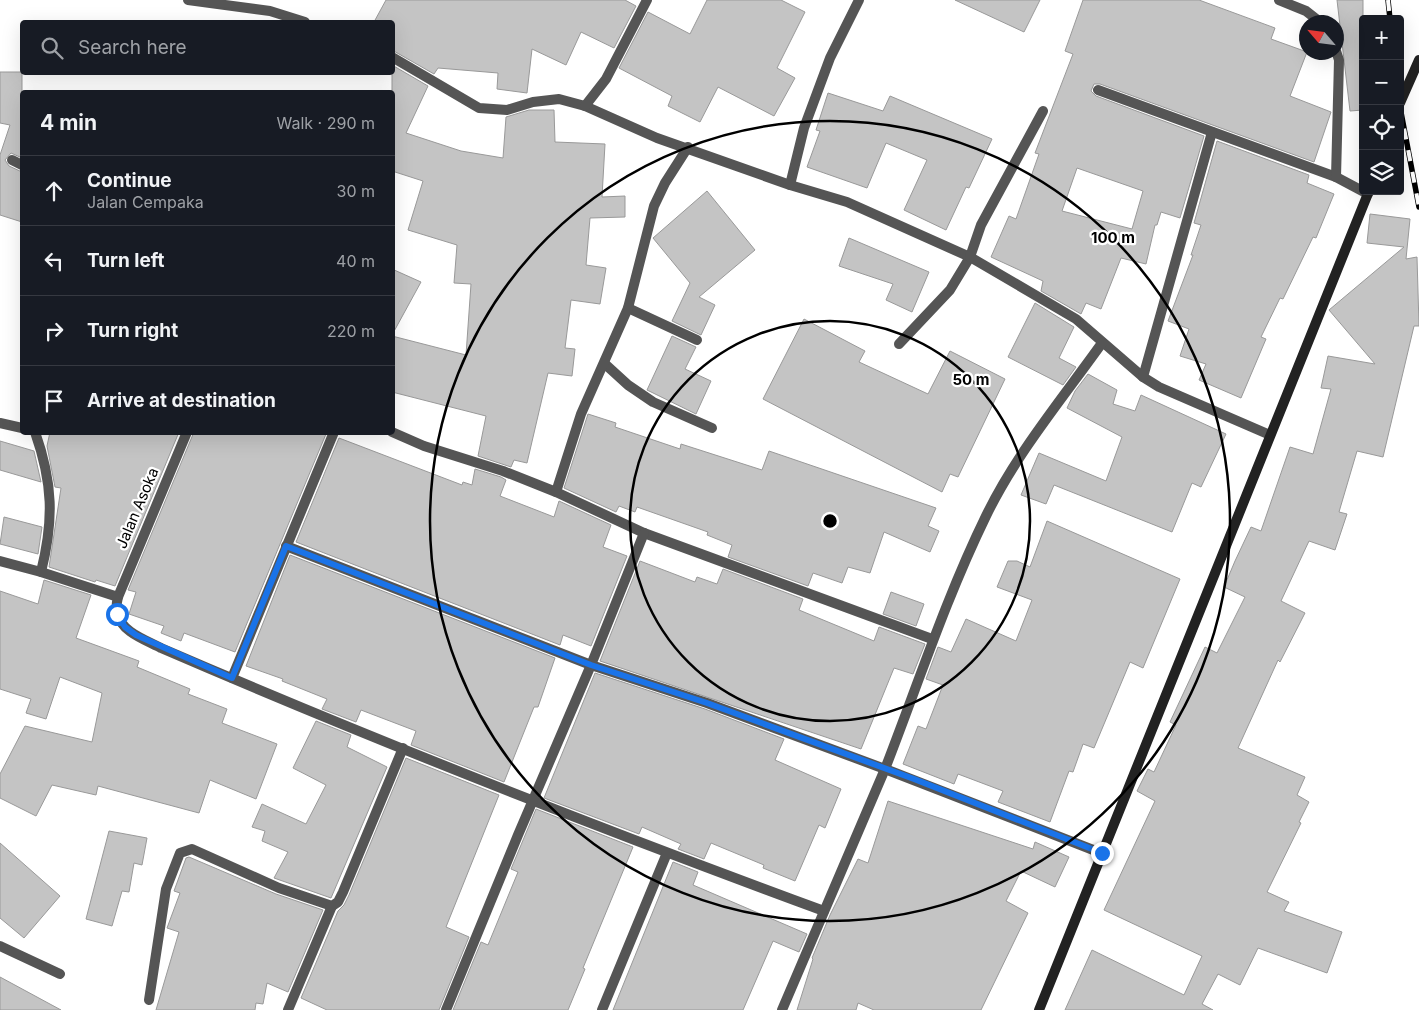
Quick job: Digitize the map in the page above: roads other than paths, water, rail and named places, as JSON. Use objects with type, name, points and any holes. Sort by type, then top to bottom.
[{"type":"street","points":[[188,0],[270,11],[299,20]]},
{"type":"street","points":[[585,106],[606,79],[647,0]]},
{"type":"street","points":[[790,184],[804,128],[830,58],[859,0]]},
{"type":"street","points":[[1279,0],[1311,15]]},
{"type":"street","points":[[395,59],[479,108],[507,110],[533,102],[559,99],[585,106],[657,138],[847,202],[970,257],[1076,319],[1143,377],[1166,390],[1270,435]]},
{"type":"street","points":[[1336,177],[1339,60]]},
{"type":"street","points":[[1404,94],[1419,60]]},
{"type":"street","points":[[1098,90],[1336,177],[1359,188]]},
{"type":"street","points":[[899,344],[950,290],[970,257],[981,225],[1044,111]]},
{"type":"street","points":[[1143,377],[1212,132]]},
{"type":"street","points":[[556,492],[581,414],[605,364],[628,308],[654,206],[665,183],[688,147]]},
{"type":"street","points":[[12,160],[20,164]]},
{"type":"street","points":[[1039,1010],[1368,195]]},
{"type":"street","points":[[628,308],[697,340]]},
{"type":"street","points":[[782,1010],[885,769],[932,639],[996,498],[1015,465],[1102,343]]},
{"type":"street","points":[[605,364],[628,385],[653,402],[712,428]]},
{"type":"street","points":[[0,423],[20,428]]},
{"type":"street","points":[[395,433],[433,449],[503,471],[556,492],[644,533],[932,639]]},
{"type":"street","points":[[36,435],[48,482],[52,518],[41,572]]},
{"type":"street","name":"Jalan Asoka","points":[[118,597],[186,435]]},
{"type":"street","points":[[232,678],[333,435]]},
{"type":"street","points":[[446,1010],[591,665],[644,533]]},
{"type":"street","points":[[286,546],[591,665],[707,703],[1102,853]]},
{"type":"street","points":[[0,561],[118,597],[117,614],[125,627],[136,635],[232,678],[667,853],[824,911]]},
{"type":"street","points":[[288,1010],[332,906],[338,902],[343,892],[403,748]]},
{"type":"street","points":[[149,1000],[166,889],[180,853],[192,849],[279,888],[332,906]]},
{"type":"street","points":[[602,1010],[667,853]]},
{"type":"street","points":[[0,946],[60,974]]},
{"type":"railway","points":[[1388,0],[1390,15]]},
{"type":"railway","points":[[1404,128],[1419,207]]}]
